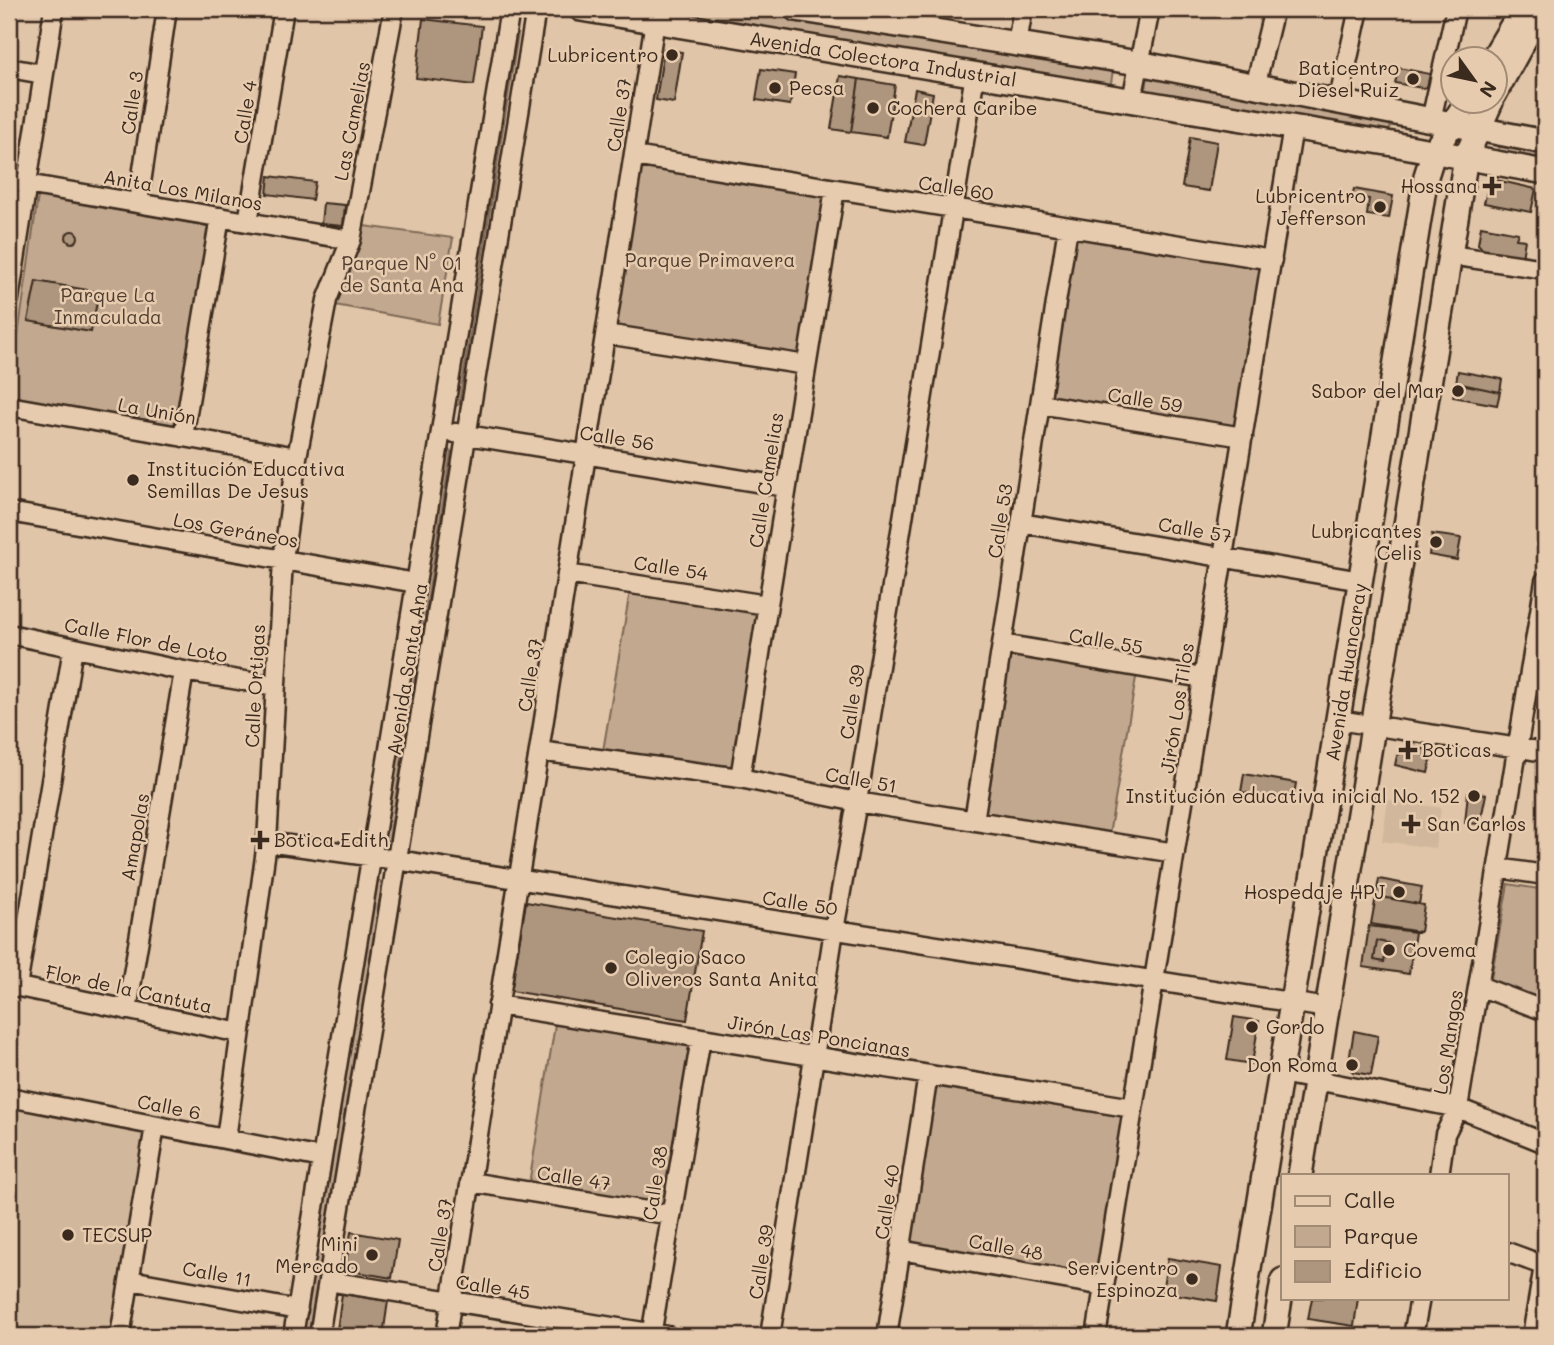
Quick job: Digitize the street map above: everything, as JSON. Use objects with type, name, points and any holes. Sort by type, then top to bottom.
[{"type":"main road","name":"Avenida Colectora Industrial","points":[[581,9],[1293,127],[1545,172]]},
{"type":"main road","name":"Avenida Colectora Industrial","points":[[796,9],[1138,63],[1545,142]]},
{"type":"main road","points":[[1500,46],[1522,9]]},
{"type":"main road","points":[[1508,70],[1541,9]]},
{"type":"main road","name":"Avenida Huancaray","points":[[1238,1336],[1426,176],[1442,122],[1450,116]]},
{"type":"main road","name":"Avenida Huancaray","points":[[1300,1174],[1466,157],[1484,116]]},
{"type":"main road","points":[[1273,1336],[1281,1291]]},
{"type":"street","points":[[9,294],[17,182],[43,74],[54,9]]},
{"type":"street","name":"Calle 3","points":[[138,203],[167,9]]},
{"type":"street","name":"Calle 4","points":[[248,222],[284,9]]},
{"type":"street","name":"Las Camelias","points":[[351,240],[394,9]]},
{"type":"street","name":"Avenida Santa Ana","points":[[293,1336],[510,9]]},
{"type":"street","name":"Avenida Santa Ana","points":[[319,1336],[536,9]]},
{"type":"street","points":[[1017,43],[1023,9]]},
{"type":"street","points":[[1132,100],[1150,9]]},
{"type":"street","points":[[1255,87],[1274,9]]},
{"type":"street","points":[[1338,103],[1359,9]]},
{"type":"street","points":[[1442,122],[1455,9]]},
{"type":"street","name":"Calle 37","points":[[446,1336],[655,21]]},
{"type":"street","points":[[9,68],[43,74]]},
{"type":"street","name":"Calle 39","points":[[770,1336],[975,74]]},
{"type":"street","name":"Jirón Los Tilos","points":[[1096,1336],[1293,127]]},
{"type":"street","name":"Calle 60","points":[[634,156],[1272,260]]},
{"type":"street","name":"Anita Los Milanos","points":[[17,182],[351,240]]},
{"type":"street","name":"Calle Camelias","points":[[740,778],[835,189]]},
{"type":"street","points":[[183,437],[220,217]]},
{"type":"street","name":"Calle 53","points":[[974,821],[1068,227]]},
{"type":"street","name":"Calle Ortigas","points":[[226,1139],[267,842],[283,560],[298,457],[327,300],[351,240]]},
{"type":"street","points":[[1450,255],[1545,269]]},
{"type":"street","points":[[606,334],[806,365]]},
{"type":"street","name":"Calle 59","points":[[1040,404],[1243,437]]},
{"type":"street","name":"La Unión","points":[[9,407],[298,457]]},
{"type":"street","name":"Calle 56","points":[[441,431],[786,487]]},
{"type":"street","name":"Los Geráneos","points":[[9,512],[415,583]]},
{"type":"street","name":"Calle 57","points":[[1021,523],[1361,580]]},
{"type":"street","name":"Calle 54","points":[[567,574],[767,605]]},
{"type":"street","name":"Los Mangos","points":[[1439,1174],[1445,1134],[1458,1108],[1518,748],[1542,624],[1545,581]]},
{"type":"street","name":"Calle Flor de Loto","points":[[9,634],[184,671],[276,686]]},
{"type":"street","name":"Calle 55","points":[[1002,645],[1203,678]]},
{"type":"street","points":[[13,986],[73,648]]},
{"type":"street","name":"Amapolas","points":[[127,1010],[184,671]]},
{"type":"street","points":[[1338,720],[1545,752]]},
{"type":"street","name":"Calle 51","points":[[539,751],[740,778],[857,802],[1175,853]]},
{"type":"street","name":"Calle 50","points":[[267,842],[519,879],[1327,1008]]},
{"type":"street","points":[[1498,868],[1545,875]]},
{"type":"street","name":"Flor de la Cantuta","points":[[13,986],[240,1033]]},
{"type":"street","points":[[1479,986],[1545,1012]]},
{"type":"street","name":"Jirón Las Poncianas","points":[[498,1005],[1133,1108]]},
{"type":"street","name":"Calle 38","points":[[656,1335],[671,1215],[701,1038]]},
{"type":"street","points":[[1281,1073],[1458,1108],[1545,1143]]},
{"type":"street","name":"Calle 40","points":[[887,1336],[928,1075]]},
{"type":"street","name":"Calle 6","points":[[9,1097],[322,1158]]},
{"type":"street","points":[[120,1336],[155,1126]]},
{"type":"street","name":"Calle 47","points":[[470,1182],[671,1215]]},
{"type":"street","name":"Calle 48","points":[[900,1250],[1104,1286]]},
{"type":"street","points":[[1508,1252],[1545,1266],[1532,1336]]},
{"type":"street","name":"Calle 11","points":[[130,1280],[298,1310]]},
{"type":"street","name":"Calle 45","points":[[328,1282],[656,1335]]},
{"type":"street","points":[[1413,1336],[1420,1300]]},
{"type":"shaded area","name":"San Carlos","points":[[1388,800],[1441,808],[1435,848],[1382,841]]},
{"type":"shaded area","name":"TECSUP","points":[[9,1106],[145,1133],[110,1336],[9,1336]]},
{"type":"green space","points":[[627,9],[743,9],[1111,67],[1113,70],[1111,83],[1108,85]]},
{"type":"green space","points":[[508,33],[518,34],[459,404],[456,406],[450,405]]},
{"type":"green space","points":[[1148,76],[1392,120],[1389,133],[1149,92],[1146,90]]},
{"type":"green space","points":[[1500,144],[1545,153],[1545,165],[1497,155]]},
{"type":"green space","name":"Parque Primavera","points":[[638,165],[824,197],[799,357],[611,328]]},
{"type":"green space","name":"Parque La Inmaculada","points":[[38,196],[209,226],[176,425],[9,398]]},
{"type":"green space","name":"Parque N° 01 de Santa Ana","points":[[364,226],[453,238],[438,324],[335,305]]},
{"type":"green space","points":[[1073,237],[1263,269],[1237,427],[1049,396]]},
{"type":"green space","points":[[444,447],[451,453],[389,840],[380,841]]},
{"type":"green space","points":[[630,591],[760,611],[733,773],[603,751]]},
{"type":"green space","points":[[1006,651],[1137,672],[1109,835],[981,816]]},
{"type":"green space","points":[[375,881],[380,881],[382,886],[309,1336],[298,1336]]},
{"type":"green space","points":[[1508,884],[1545,890],[1545,1005],[1490,984]]},
{"type":"green space","points":[[556,1019],[696,1040],[665,1213],[528,1190]]},
{"type":"green space","points":[[936,1085],[1124,1117],[1099,1277],[911,1244]]},
{"type":"building","points":[[423,19],[482,26],[474,85],[416,78]]},
{"type":"building","points":[[664,49],[682,52],[674,103],[656,100]]},
{"type":"building","name":"Baticentro Diesel Ruiz","points":[[1399,68],[1430,74],[1427,87],[1395,83]]},
{"type":"building","name":"Pecsa","points":[[761,69],[795,74],[790,105],[756,100]]},
{"type":"building","points":[[840,76],[859,79],[851,132],[831,129]]},
{"type":"building","name":"Cochera Caribe","points":[[859,79],[895,85],[887,137],[851,132]]},
{"type":"building","points":[[915,89],[933,93],[924,145],[905,142]]},
{"type":"building","points":[[1190,137],[1217,142],[1209,191],[1182,187]]},
{"type":"building","points":[[269,176],[315,182],[312,200],[267,194]]},
{"type":"building","points":[[1491,181],[1536,189],[1531,212],[1484,203]]},
{"type":"building","name":"Lubricentro Jefferson","points":[[1354,189],[1393,196],[1389,218],[1367,215],[1369,199],[1352,196]]},
{"type":"building","points":[[323,203],[345,205],[343,226],[321,224]]},
{"type":"building","points":[[1481,226],[1518,233],[1516,239],[1525,240],[1522,258],[1484,251],[1478,244]]},
{"type":"building","points":[[72,231],[78,237],[72,243],[66,237]]},
{"type":"building","points":[[36,281],[99,292],[91,332],[28,321]]},
{"type":"building","points":[[1458,371],[1502,379],[1500,392],[1456,383]]},
{"type":"building","points":[[1456,383],[1500,392],[1497,405],[1453,397]]},
{"type":"building","points":[[1432,534],[1461,538],[1457,560],[1429,555]]},
{"type":"building","points":[[1409,746],[1433,751],[1428,773],[1395,765],[1397,756]]},
{"type":"building","points":[[1244,774],[1296,783],[1293,801],[1241,792]]},
{"type":"building","points":[[1468,792],[1486,794],[1480,824],[1465,823]]},
{"type":"building","name":"Hospedaje HPJ","points":[[1379,879],[1422,887],[1419,904],[1376,896]]},
{"type":"building","name":"Covema","points":[[1376,896],[1424,905],[1420,932],[1371,924]]},
{"type":"building","points":[[526,902],[702,931],[687,1020],[511,991]]},
{"type":"building","name":"Covema","points":[[1369,926],[1415,932],[1409,974],[1363,967]]},
{"type":"building","points":[[1377,941],[1388,943],[1384,962],[1374,960]]},
{"type":"building","points":[[1234,1017],[1259,1021],[1252,1064],[1227,1060]]},
{"type":"building","points":[[1354,1031],[1378,1036],[1371,1075],[1353,1072],[1348,1067]]},
{"type":"building","name":"Mini Mercado","points":[[351,1232],[398,1240],[392,1278],[345,1270]]},
{"type":"building","name":"Servicentro Espinoza","points":[[1168,1258],[1222,1267],[1217,1301],[1162,1292]]},
{"type":"building","points":[[342,1294],[388,1301],[383,1336],[337,1330]]},
{"type":"building","points":[[1312,1300],[1358,1300],[1354,1326],[1308,1319]]},
{"type":"place","name":"Lubricentro","points":[[672,55]]},
{"type":"place","name":"Baticentro Diesel Ruiz","points":[[1413,79]]},
{"type":"place","name":"Pecsa","points":[[775,88]]},
{"type":"place","name":"Cochera Caribe","points":[[873,108]]},
{"type":"place","name":"Hossana","points":[[1492,186]]},
{"type":"place","name":"Lubricentro Jefferson","points":[[1380,207]]},
{"type":"place","name":"Sabor del Mar","points":[[1458,391]]},
{"type":"place","name":"Institución Educativa Semillas De Jesus","points":[[133,480]]},
{"type":"place","name":"Lubricantes Celis","points":[[1436,542]]},
{"type":"place","name":"Boticas","points":[[1408,750]]},
{"type":"place","name":"Institución educativa inicial No. 152","points":[[1474,796]]},
{"type":"place","name":"San Carlos","points":[[1411,824]]},
{"type":"place","name":"Botica Edith","points":[[260,840]]},
{"type":"place","name":"Hospedaje HPJ","points":[[1399,892]]},
{"type":"place","name":"Covema","points":[[1389,950]]},
{"type":"place","name":"Colegio Saco Oliveros Santa Anita","points":[[611,968]]},
{"type":"place","name":"Gordo","points":[[1252,1027]]},
{"type":"place","name":"Don Roma","points":[[1352,1065]]},
{"type":"place","name":"TECSUP","points":[[68,1235]]},
{"type":"place","name":"Mini Mercado","points":[[372,1255]]},
{"type":"place","name":"Servicentro Espinoza","points":[[1192,1279]]}]
